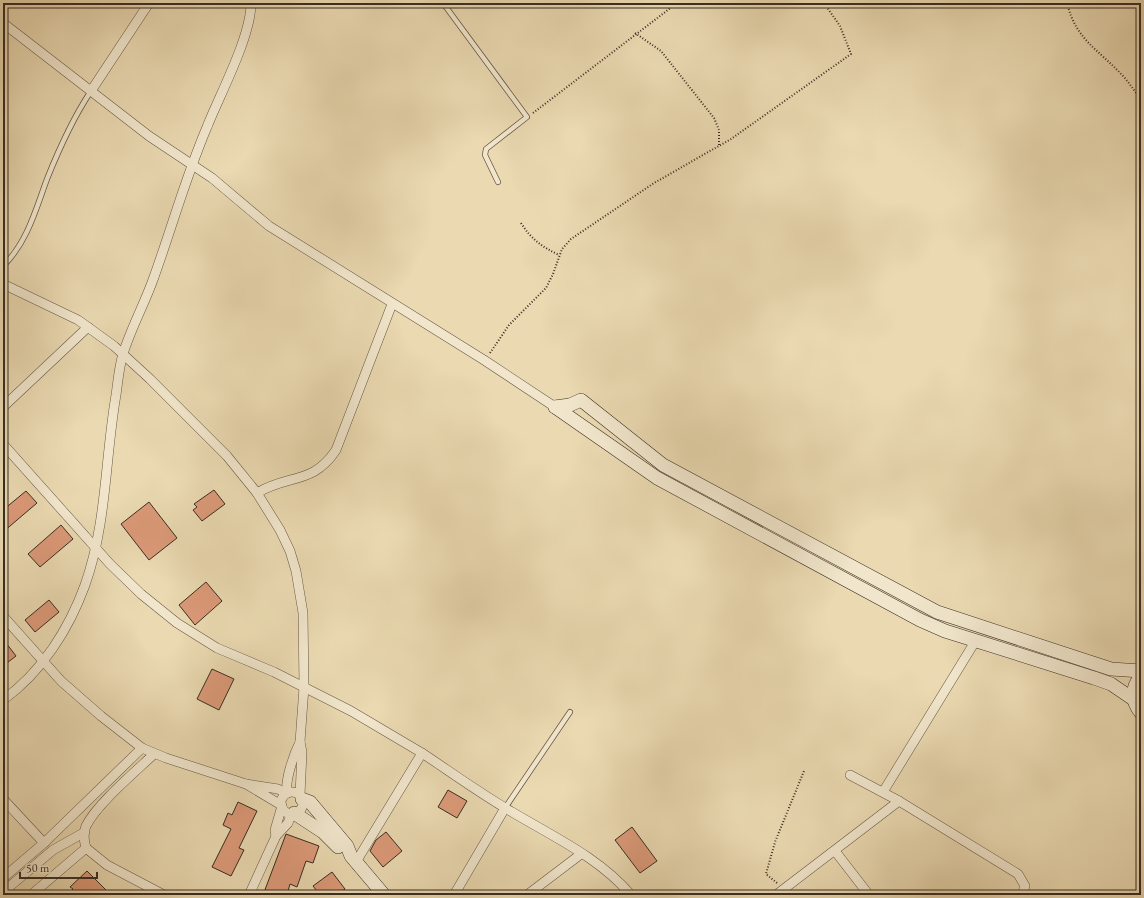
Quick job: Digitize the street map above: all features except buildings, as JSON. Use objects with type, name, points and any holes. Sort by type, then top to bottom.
[{"type":"street","points":[[91,92],[149,3]]},
{"type":"street","points":[[3,700],[22,685],[53,648],[69,621],[85,584],[96,548],[105,489],[111,425],[122,354],[156,273],[191,164],[246,31],[251,3]]},
{"type":"street","points":[[3,23],[149,136],[212,178],[268,226],[484,360],[657,478],[920,620],[945,631],[1111,684],[1133,699],[1141,713]]},
{"type":"street","points":[[3,284],[64,313],[88,327],[122,354],[150,379],[213,441],[257,493],[280,530],[296,571],[303,613],[304,687],[300,742],[302,752],[300,810],[293,813],[286,825],[276,836],[249,895]]},
{"type":"street","points":[[257,493],[271,485],[308,476],[323,466],[332,456],[336,450],[392,304]]},
{"type":"street","points":[[3,408],[88,327]]},
{"type":"street","points":[[555,407],[570,405],[581,400],[663,465],[937,612],[1111,669],[1141,671]]},
{"type":"street","points":[[3,444],[96,548],[141,594],[197,636],[236,657],[274,672],[351,711],[422,753],[505,808],[608,871],[631,895]]},
{"type":"street","points":[[3,616],[42,662],[101,716],[142,748],[154,754],[246,784],[278,789],[287,793],[294,792],[310,802],[347,846],[354,859],[384,895]]},
{"type":"street","points":[[883,792],[976,640]]},
{"type":"street","points":[[1133,699],[1136,683],[1141,676]]},
{"type":"street","points":[[276,836],[275,830],[281,806],[281,799],[287,793],[288,777],[295,751],[300,742]]},
{"type":"street","points":[[3,878],[44,843],[142,748]]},
{"type":"street","points":[[354,859],[422,753]]},
{"type":"street","points":[[154,754],[105,802],[86,827],[86,848],[107,865],[164,895]]},
{"type":"street","points":[[850,774],[899,801],[1018,874],[1025,886],[1022,895]]},
{"type":"street","points":[[246,784],[281,806],[286,812],[293,813],[323,832],[341,850],[354,859]]},
{"type":"street","points":[[3,799],[44,843]]},
{"type":"street","points":[[776,895],[899,801]]},
{"type":"street","points":[[454,895],[505,808]]},
{"type":"street","points":[[3,892],[53,850],[85,832]]},
{"type":"street","points":[[32,895],[86,848]]},
{"type":"street","points":[[835,851],[869,895]]},
{"type":"street","points":[[527,895],[581,854]]},
{"type":"lane","points":[[443,3],[527,117],[486,149],[485,155],[498,182]]},
{"type":"lane","points":[[3,266],[10,259],[24,236],[36,210],[56,158],[91,92]]},
{"type":"lane","points":[[505,808],[570,712]]},
{"type":"path","points":[[527,117],[635,33],[677,3]]},
{"type":"path","points":[[484,360],[509,325],[546,288],[554,274],[560,255],[566,244],[576,235],[654,183],[719,147],[851,54],[840,26],[824,3]]},
{"type":"path","points":[[1067,3],[1072,20],[1081,35],[1123,76],[1141,99]]},
{"type":"path","points":[[635,33],[661,50],[714,118],[719,130],[719,147]]},
{"type":"path","points":[[521,223],[542,247],[560,255]]},
{"type":"path","points":[[766,874],[775,842],[804,771]]}]
